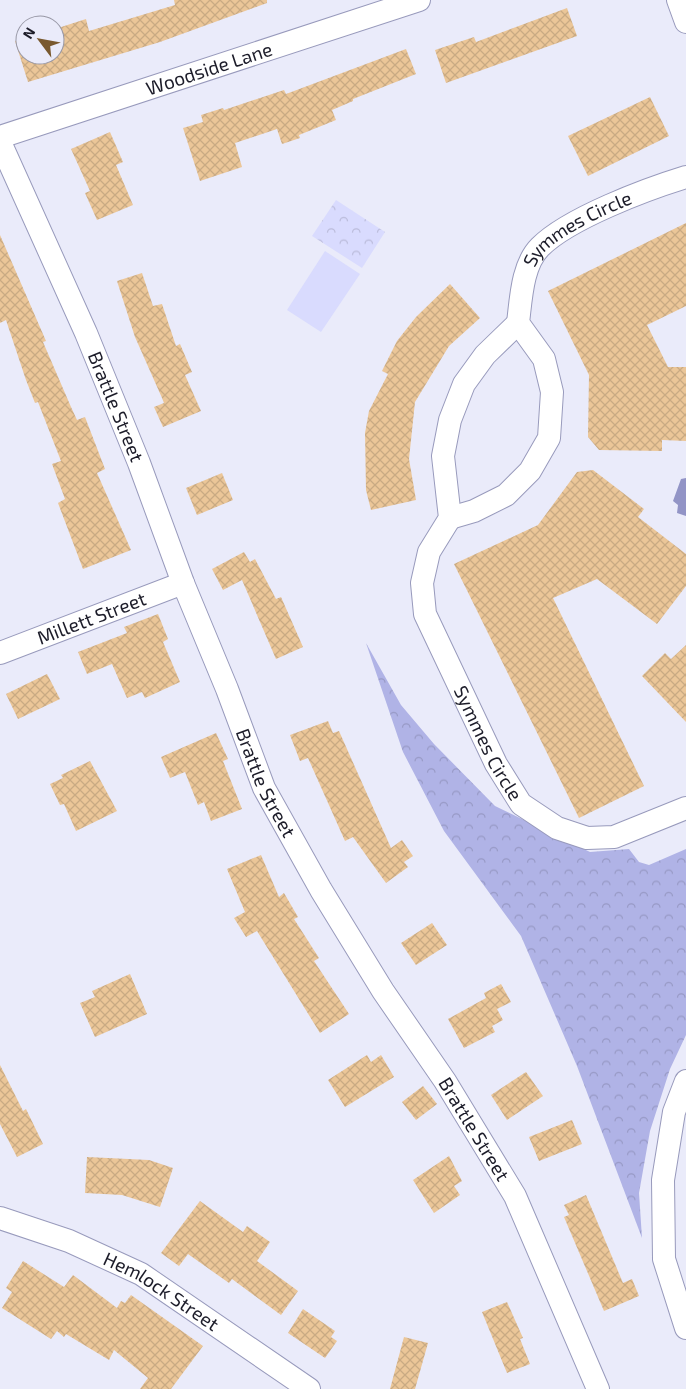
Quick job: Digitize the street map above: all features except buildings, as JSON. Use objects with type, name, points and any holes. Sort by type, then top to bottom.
[{"type":"street","name":"Woodside Lane","points":[[0,137],[418,0]]},
{"type":"street","points":[[678,0],[686,22]]},
{"type":"street","name":"Brattle Street","points":[[0,142],[86,333],[139,464],[264,788],[321,890],[383,991],[445,1081],[515,1196],[598,1389]]},
{"type":"street","name":"Symmes Circle","points":[[518,323],[524,278],[539,247],[571,224],[655,186],[686,177]]},
{"type":"street","points":[[518,323],[544,359],[552,392],[549,438],[530,471],[506,495],[474,511],[450,518],[443,456],[450,420],[464,384],[485,355],[518,323]]},
{"type":"street","name":"Symmes Circle","points":[[450,518],[429,552],[422,583],[425,614],[496,764],[521,804],[557,828],[587,838],[614,837],[686,808]]},
{"type":"street","name":"Millett Street","points":[[0,653],[183,582]]},
{"type":"street","points":[[686,1081],[674,1112],[663,1190],[664,1259],[686,1328]]},
{"type":"street","name":"Hemlock Street","points":[[0,1218],[69,1241],[141,1274],[309,1389]]},
{"type":"green space","points":[[336,200],[385,232],[362,268],[312,236]]},
{"type":"green space","points":[[325,251],[360,274],[321,332],[287,310]]},
{"type":"green space","points":[[366,643],[401,705],[434,744],[495,806],[590,852],[629,849],[639,862],[649,865],[686,849],[686,1035],[670,1069],[650,1131],[639,1193],[642,1238],[577,1066],[521,936],[444,831],[403,752]]},
{"type":"shaded area","points":[[686,478],[686,516],[677,513],[678,505],[673,501],[681,479]]}]
